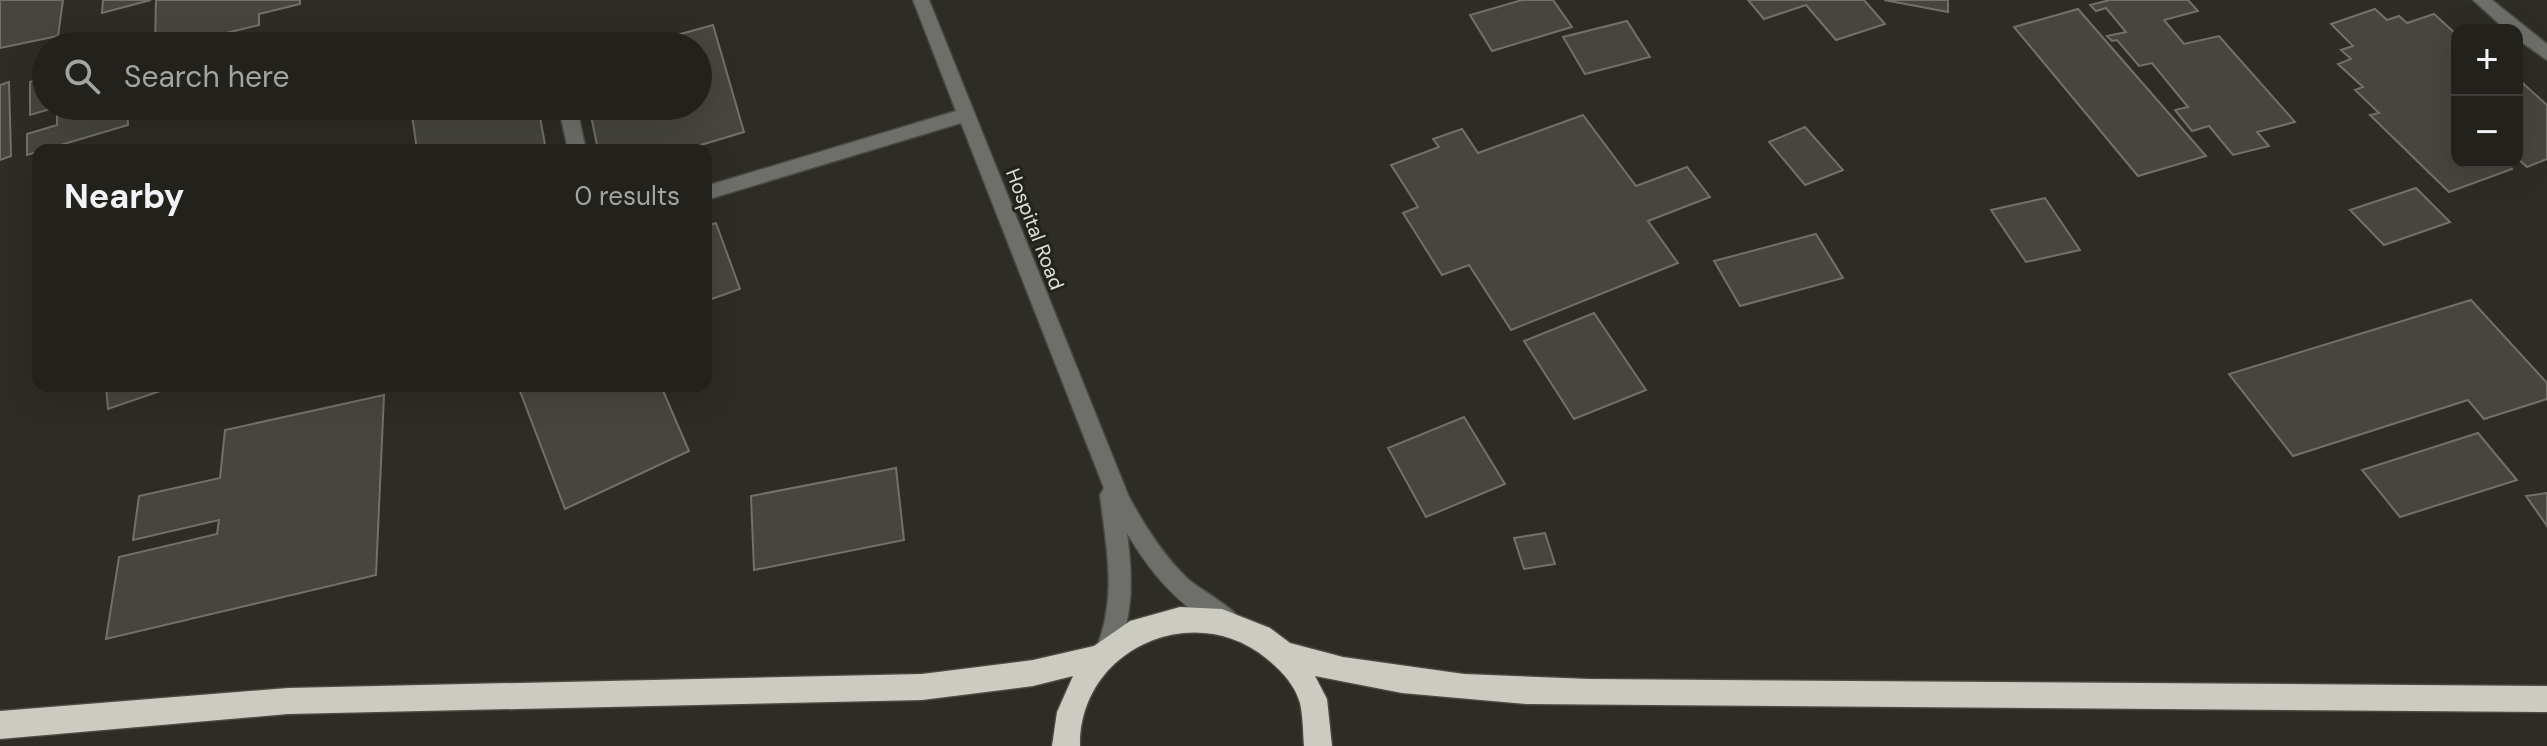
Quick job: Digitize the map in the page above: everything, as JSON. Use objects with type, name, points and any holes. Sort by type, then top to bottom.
[{"type":"highway","points":[[1066,746],[1072,709],[1083,681],[1103,656],[1124,638],[1151,625],[1179,618],[1208,618],[1237,624],[1262,637],[1285,655],[1303,679],[1314,706],[1318,746]]},
{"type":"highway","points":[[1285,655],[1375,676],[1514,688],[2294,699],[2547,699]]},
{"type":"highway","points":[[0,725],[288,701],[922,687],[1033,673],[1103,656]]},
{"type":"street","name":"Hospital Road","points":[[921,0],[1107,475]]},
{"type":"street","points":[[2481,0],[2547,54]]},
{"type":"street","points":[[712,191],[966,115]]},
{"type":"street","points":[[571,120],[576,144]]},
{"type":"street","points":[[1107,475],[1129,519],[1164,569],[1192,598],[1237,624]]},
{"type":"street","points":[[1103,656],[1113,642],[1119,589],[1107,475]]},
{"type":"building","points":[[0,0],[63,0],[59,32],[32,32],[32,41],[0,48]]},
{"type":"building","points":[[103,0],[151,0],[102,13]]},
{"type":"building","points":[[156,0],[300,0],[300,4],[259,14],[259,25],[230,32],[155,32]]},
{"type":"building","points":[[1522,0],[1553,0],[1572,27],[1492,51],[1470,15]]},
{"type":"building","points":[[1748,0],[1864,0],[1885,24],[1836,40],[1806,5],[1764,19]]},
{"type":"building","points":[[1884,0],[1948,0],[1948,12]]},
{"type":"building","points":[[2110,0],[2188,0],[2198,11],[2164,20],[2184,44],[2219,36],[2295,122],[2257,132],[2269,146],[2233,155],[2209,126],[2192,131],[2175,110],[2188,107],[2152,63],[2139,66],[2117,40],[2112,41],[2107,36],[2126,32],[2106,8],[2096,11],[2090,5]]},
{"type":"building","points":[[2078,9],[2206,156],[2138,176],[2014,27]]},
{"type":"building","points":[[2375,9],[2387,20],[2399,16],[2407,23],[2434,14],[2451,30],[2451,168],[2512,169],[2449,192],[2370,115],[2379,113],[2355,90],[2363,87],[2338,64],[2351,59],[2341,50],[2353,46],[2331,24]]},
{"type":"building","points":[[1627,21],[1650,57],[1585,74],[1563,37]]},
{"type":"building","points":[[713,25],[744,132],[704,144],[597,144],[592,120],[712,120],[712,32],[688,32]]},
{"type":"building","points":[[32,81],[30,115],[30,82]]},
{"type":"building","points":[[9,82],[11,156],[0,160],[0,85]]},
{"type":"building","points":[[2523,83],[2547,105],[2547,159],[2527,167],[2523,163]]},
{"type":"building","points":[[1583,115],[1636,186],[1687,167],[1710,197],[1648,221],[1678,263],[1511,330],[1469,265],[1442,275],[1403,213],[1418,207],[1391,165],[1439,147],[1433,139],[1462,129],[1478,153]]},
{"type":"building","points":[[57,120],[128,120],[128,125],[64,144],[32,144],[32,154],[27,155],[27,134],[57,125]]},
{"type":"building","points":[[413,120],[541,120],[545,144],[416,144]]},
{"type":"building","points":[[1805,127],[1843,170],[1805,185],[1769,142]]},
{"type":"building","points":[[2416,188],[2450,222],[2384,245],[2350,210]]},
{"type":"building","points":[[2045,198],[2080,250],[2026,262],[1991,210]]},
{"type":"building","points":[[716,223],[740,289],[712,299],[712,224]]},
{"type":"building","points":[[1816,234],[1843,278],[1740,306],[1714,261]]},
{"type":"building","points":[[2471,300],[2547,383],[2547,399],[2484,419],[2468,400],[2293,456],[2229,374]]},
{"type":"building","points":[[1594,313],[1646,390],[1574,419],[1524,341]]},
{"type":"building","points":[[107,392],[157,392],[108,409]]},
{"type":"building","points":[[520,392],[664,392],[689,451],[565,509]]},
{"type":"building","points":[[384,395],[376,575],[106,639],[119,557],[217,534],[219,520],[133,540],[139,496],[220,478],[225,430]]},
{"type":"building","points":[[1464,417],[1505,484],[1426,517],[1388,448]]},
{"type":"building","points":[[2478,433],[2517,480],[2400,517],[2362,470]]},
{"type":"building","points":[[896,468],[904,540],[754,570],[751,496]]},
{"type":"building","points":[[2547,493],[2547,526],[2526,496]]},
{"type":"building","points":[[1545,533],[1555,564],[1524,569],[1514,538]]}]
